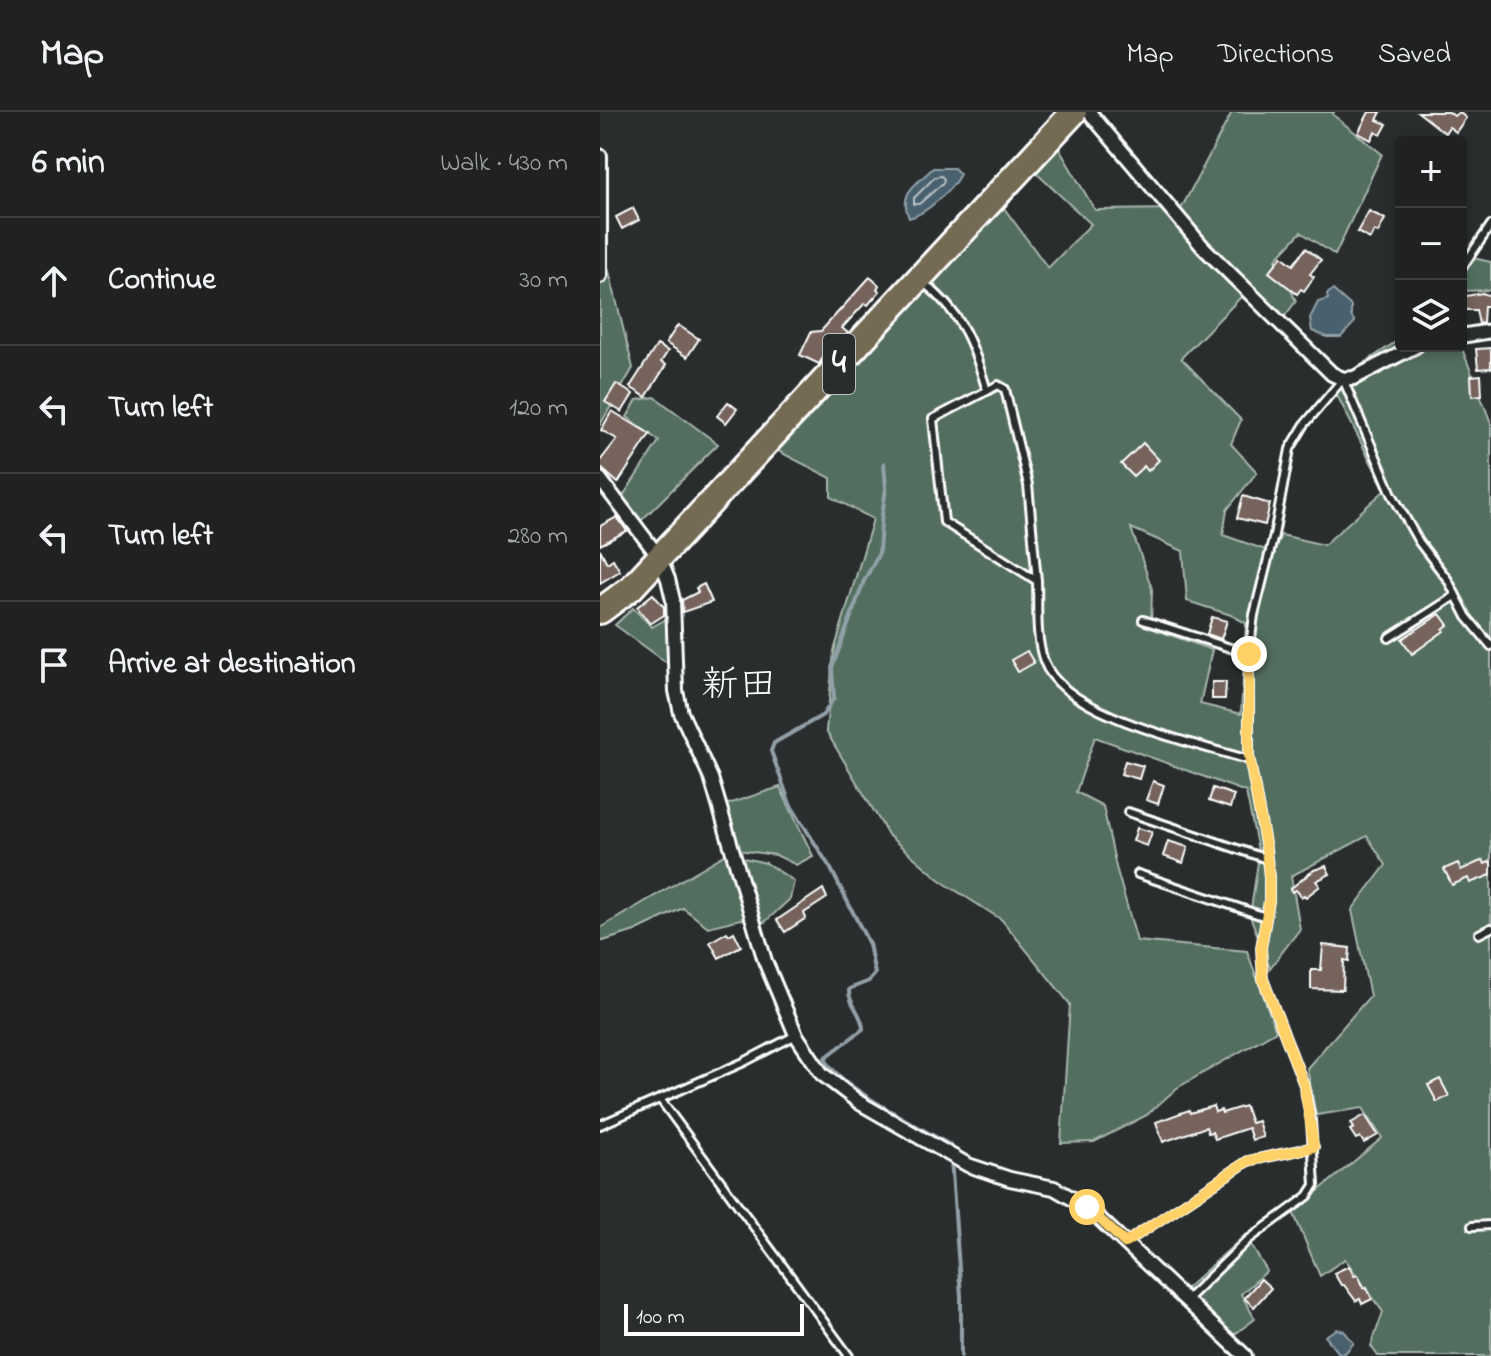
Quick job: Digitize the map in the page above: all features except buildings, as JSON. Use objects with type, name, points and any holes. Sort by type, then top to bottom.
[{"type":"highway","name":"4","points":[[600,611],[631,588],[1074,112]]},
{"type":"street","points":[[1089,112],[1203,247],[1332,374],[1343,379],[1354,378],[1398,352]]},
{"type":"street","points":[[600,156],[600,276]]},
{"type":"street","points":[[1467,335],[1491,331]]},
{"type":"street","points":[[600,479],[659,557],[673,600],[676,691],[681,713],[711,778],[765,961],[796,1035],[822,1074],[860,1103],[968,1165],[989,1174],[1054,1188],[1087,1207],[1245,1356]]},
{"type":"lane","points":[[1467,260],[1491,225]]},
{"type":"lane","points":[[918,278],[937,293],[971,339],[987,391]]},
{"type":"lane","points":[[1185,1300],[1248,1240],[1308,1196],[1315,1185],[1314,1147],[1304,1085],[1263,979],[1261,948],[1269,901],[1267,859],[1249,760],[1249,654],[1254,615],[1274,535],[1290,449],[1305,424],[1343,379],[1392,494],[1419,542],[1448,580],[1467,617],[1491,646]]},
{"type":"lane","points":[[1037,581],[944,522],[933,419],[998,385],[1005,389],[1028,485],[1037,581],[1040,641],[1044,661],[1059,684],[1094,709],[1117,719],[1249,760]]},
{"type":"lane","points":[[1389,638],[1455,596]]},
{"type":"lane","points":[[1143,620],[1249,654]]},
{"type":"lane","points":[[1128,812],[1267,859]]},
{"type":"lane","points":[[1138,874],[1266,917]]},
{"type":"lane","points":[[1479,934],[1491,928]]},
{"type":"lane","points":[[600,1125],[744,1062],[796,1035]]},
{"type":"lane","points":[[660,1099],[849,1356]]},
{"type":"lane","points":[[1125,1243],[1248,1161],[1314,1147]]},
{"type":"lane","points":[[1472,1226],[1491,1225]]},
{"type":"green space","points":[[1232,112],[1334,112],[1333,115],[1382,154],[1335,255],[1301,232],[1276,259],[1296,301],[1276,328],[1242,296],[1181,358],[1241,420],[1231,444],[1257,472],[1227,510],[1223,535],[1274,553],[1281,535],[1324,545],[1385,490],[1332,385],[1395,342],[1395,352],[1463,352],[1491,423],[1491,1356],[1378,1356],[1371,1346],[1383,1312],[1345,1259],[1320,1276],[1293,1212],[1382,1138],[1363,1108],[1316,1115],[1307,1068],[1370,996],[1352,910],[1386,865],[1367,836],[1291,876],[1300,929],[1270,968],[1250,916],[1259,855],[1246,792],[1095,737],[1076,792],[1103,806],[1137,941],[1247,951],[1276,1031],[1177,1088],[1147,1115],[1094,1142],[1061,1143],[1070,1004],[1002,920],[944,883],[889,836],[826,731],[834,651],[873,519],[831,497],[831,478],[778,451],[1001,204],[1048,268],[1091,224],[1034,171],[1058,147],[1095,210],[1181,209]],"holes":[[[1131,528],[1183,551],[1187,601],[1246,623],[1241,714],[1200,704],[1212,650],[1151,628],[1152,589]]]},
{"type":"green space","points":[[608,177],[605,255],[633,368],[600,425],[600,181]]},
{"type":"green space","points":[[1473,258],[1491,262],[1491,290],[1467,291],[1467,268]]},
{"type":"green space","points":[[655,397],[718,444],[639,523],[623,496],[659,441],[627,417],[637,400]]},
{"type":"green space","points":[[633,608],[652,627],[668,618],[670,665],[615,625]]},
{"type":"green space","points":[[780,787],[813,856],[796,865],[776,855],[738,850],[725,805]]},
{"type":"green space","points":[[726,854],[766,863],[794,881],[790,899],[765,922],[741,919],[708,927],[683,908],[635,931],[603,941],[600,938],[600,928]]},
{"type":"green space","points":[[1245,1235],[1267,1271],[1241,1294],[1255,1319],[1231,1337],[1183,1291]]},
{"type":"water","points":[[933,168],[954,168],[960,174],[938,200],[909,218],[907,195]]},
{"type":"water","points":[[1333,290],[1351,306],[1351,316],[1355,322],[1341,337],[1327,337],[1312,331],[1310,318],[1318,302],[1328,299],[1327,294]]},
{"type":"water","points":[[1337,1329],[1344,1331],[1354,1343],[1345,1353],[1339,1353],[1325,1336]]},
{"type":"waterway","points":[[884,463],[886,488],[879,553],[864,581],[832,668],[834,698],[823,715],[774,743],[771,751],[790,804],[831,869],[869,944],[875,974],[869,981],[849,989],[863,1029],[825,1058],[832,1069],[862,1093],[950,1145],[961,1296],[961,1356]]},
{"type":"district","name":"新田","points":[[739,687]]},
{"type":"route","points":[[1087,1207],[1125,1243],[1248,1161],[1314,1147],[1304,1085],[1263,979],[1261,948],[1269,901],[1269,877],[1249,756],[1249,654]]}]
